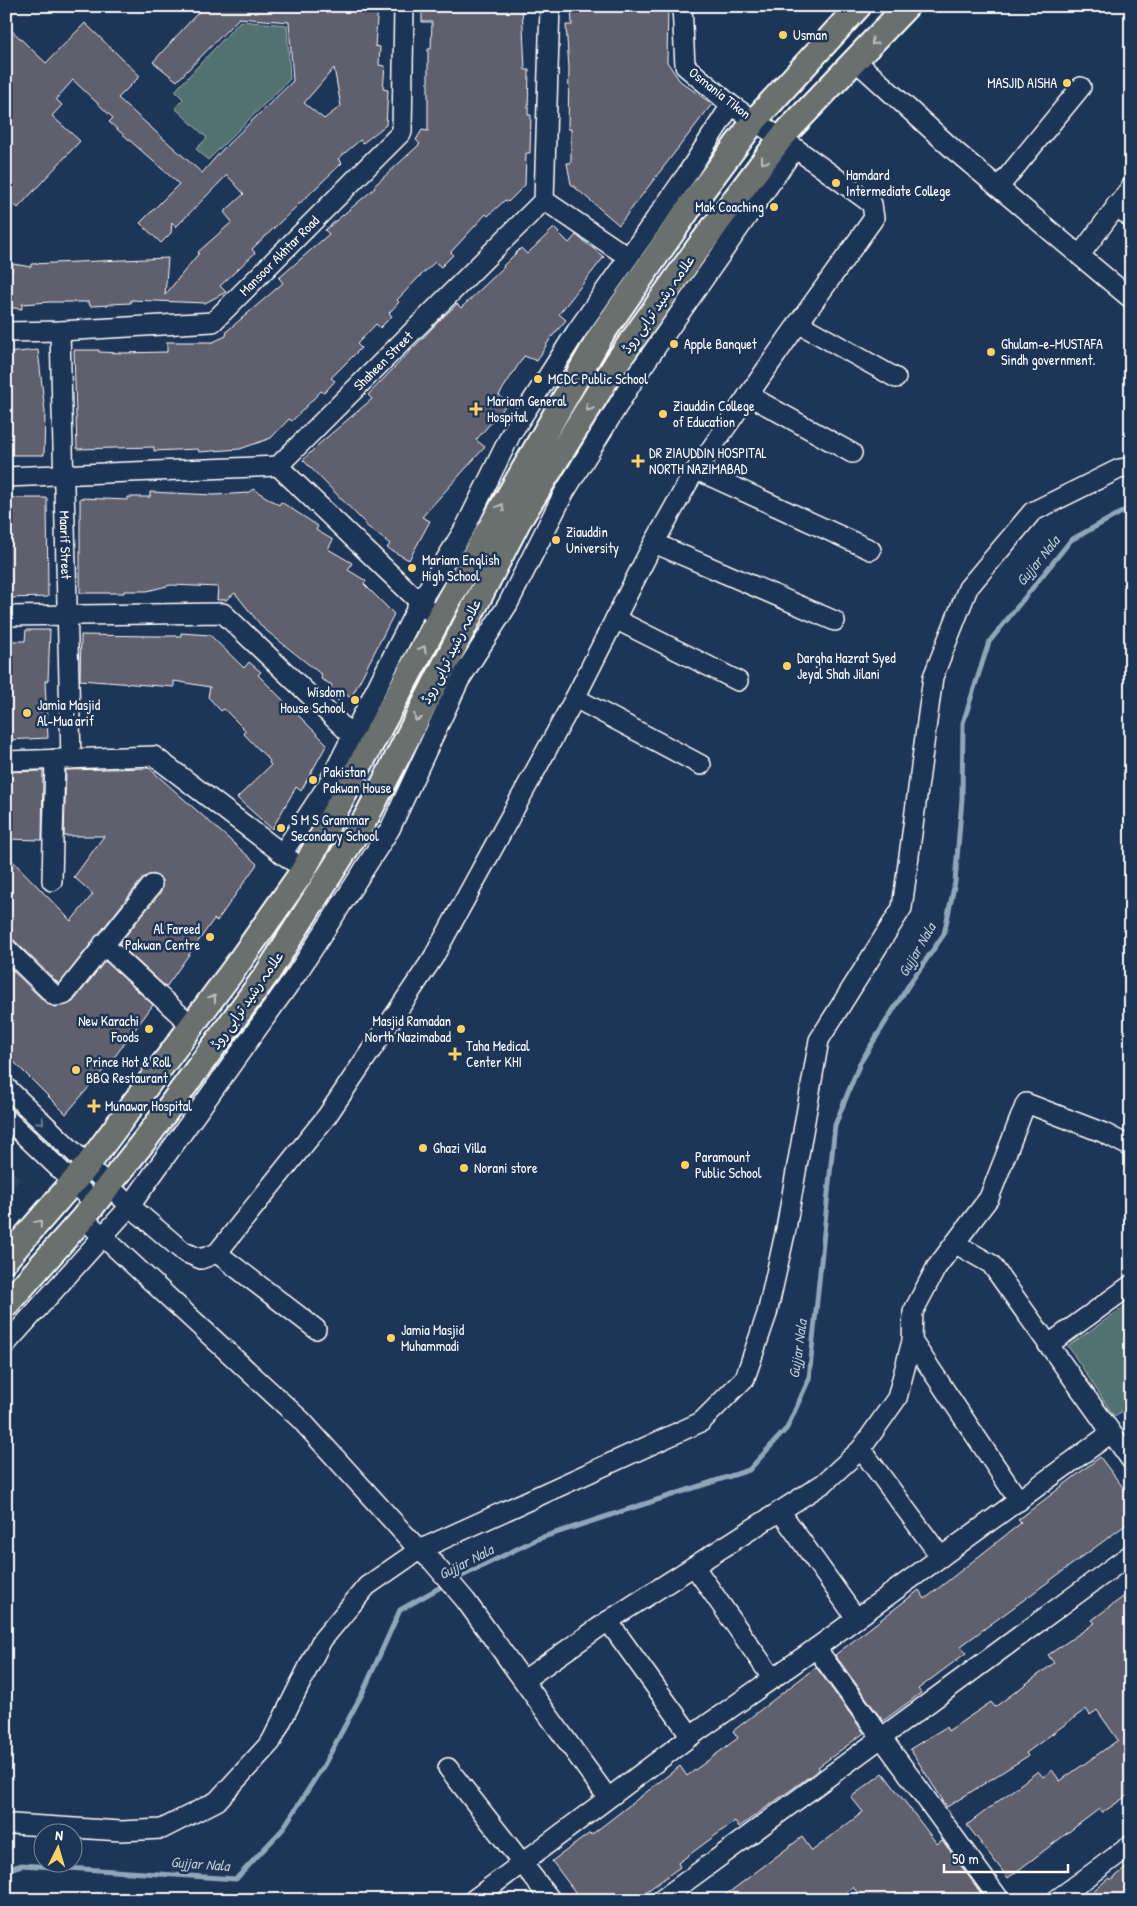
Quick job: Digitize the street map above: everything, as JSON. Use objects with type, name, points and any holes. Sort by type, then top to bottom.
[{"type":"main road","name":"علامہ رشید ترابی روڈ","points":[[6,1259],[80,1174],[192,1026],[303,872],[360,743],[438,620],[600,336],[690,207],[755,120],[859,6]]},
{"type":"main road","name":"علامہ رشید ترابی روڈ","points":[[6,1305],[96,1202],[148,1136],[267,974],[368,816],[523,514],[617,362],[694,252],[856,61],[907,6]]},
{"type":"street","name":"Mansoor Akhtar Road","points":[[6,332],[60,331],[213,322],[402,132],[404,6]]},
{"type":"street","points":[[550,6],[544,200],[628,257]]},
{"type":"street","name":"Osmania Tikon","points":[[217,1253],[327,1116],[433,958],[575,698],[654,543],[697,470],[798,323],[874,218],[872,204],[755,120],[731,106],[685,66],[682,6]]},
{"type":"street","points":[[856,61],[955,150],[1129,296]]},
{"type":"street","points":[[999,187],[1081,87]]},
{"type":"street","points":[[282,854],[327,786],[360,743],[420,602],[465,528],[511,434],[576,332],[709,142],[731,106]]},
{"type":"street","points":[[6,1344],[130,1206],[298,972],[390,829],[459,681],[508,604],[564,493],[636,376],[788,143]]},
{"type":"street","points":[[1080,255],[1131,187]]},
{"type":"street","name":"Shaheen Street","points":[[278,466],[544,200]]},
{"type":"street","points":[[1116,206],[1131,218]]},
{"type":"street","points":[[798,323],[896,378]]},
{"type":"street","name":"Maarif Street","points":[[52,881],[63,759],[68,614],[60,331]]},
{"type":"street","points":[[748,395],[852,453]]},
{"type":"street","points":[[6,477],[278,466],[438,620]]},
{"type":"street","points":[[6,1826],[13,1824],[121,1831],[162,1828],[217,1801],[271,1742],[322,1640],[367,1586],[426,1555],[701,1422],[746,1378],[767,1314],[786,1229],[819,1040],[902,908],[933,676],[968,588],[1032,512],[1120,469],[1131,467]]},
{"type":"street","points":[[697,470],[871,550]]},
{"type":"street","points":[[654,543],[835,621]]},
{"type":"street","points":[[6,616],[223,613],[360,743]]},
{"type":"street","points":[[615,619],[738,681]]},
{"type":"street","points":[[575,698],[701,765]]},
{"type":"street","points":[[6,761],[154,756],[303,872]]},
{"type":"street","points":[[6,948],[55,996],[64,995],[152,885]]},
{"type":"street","points":[[103,944],[192,1026]]},
{"type":"street","points":[[6,1087],[80,1174],[96,1202],[103,1237],[301,1420],[426,1555],[466,1601],[608,1798]]},
{"type":"street","points":[[524,1680],[608,1621],[824,1483],[862,1449],[897,1398],[912,1340],[913,1312],[936,1268],[989,1198],[1026,1103],[1104,1132],[1131,1146]]},
{"type":"street","points":[[6,1118],[80,1174]]},
{"type":"street","points":[[96,1202],[130,1206],[184,1252],[201,1259],[217,1253],[316,1329]]},
{"type":"street","points":[[956,1244],[991,1264],[1131,1460]]},
{"type":"street","points":[[1048,1345],[1131,1286]]},
{"type":"street","points":[[912,1340],[1019,1502]]},
{"type":"street","points":[[473,1900],[692,1736],[1019,1502],[1111,1433]]},
{"type":"street","points":[[862,1449],[941,1557]]},
{"type":"street","points":[[780,1511],[856,1618]]},
{"type":"street","points":[[661,1900],[1131,1554]]},
{"type":"street","points":[[694,1566],[773,1679]]},
{"type":"street","points":[[608,1621],[692,1736]]},
{"type":"street","points":[[816,1648],[1000,1900]]},
{"type":"street","points":[[448,1768],[551,1900]]},
{"type":"street","points":[[1056,1900],[1131,1845]]},
{"type":"shaded area","points":[[6,1164],[20,1179],[6,1194]]},
{"type":"green space","points":[[240,21],[287,25],[290,79],[208,160],[196,149],[207,138],[175,108],[183,99],[175,91]]},
{"type":"green space","points":[[1131,1302],[1131,1387],[1127,1390],[1131,1396],[1131,1407],[1114,1416],[1068,1346]]},
{"type":"building","points":[[204,6],[378,6],[375,46],[380,47],[379,65],[385,66],[383,89],[388,90],[386,125],[363,143],[360,140],[338,159],[342,163],[252,249],[255,253],[220,286],[226,292],[205,303],[131,300],[131,303],[110,305],[90,306],[89,302],[49,302],[22,304],[22,309],[6,307],[6,268],[12,271],[13,264],[31,267],[31,264],[168,258],[165,295],[198,252],[232,222],[224,212],[244,194],[227,175],[176,227],[172,222],[171,233],[161,243],[140,223],[179,184],[109,122],[113,118],[73,80],[56,99],[62,105],[52,116],[80,141],[18,208],[6,197],[6,25],[46,63],[85,23],[140,76],[118,98],[202,173],[223,149],[293,81],[289,22],[239,18],[177,81],[153,62]],"holes":[[[334,68],[341,106],[324,119],[304,103]]]},
{"type":"building","points":[[422,6],[522,6],[525,70],[529,70],[528,115],[531,115],[530,153],[526,153],[525,185],[508,202],[505,200],[488,216],[486,214],[451,252],[453,255],[441,267],[435,262],[418,278],[397,300],[399,302],[389,313],[392,316],[380,328],[376,324],[357,344],[361,348],[331,378],[335,381],[324,393],[321,391],[292,421],[289,419],[271,438],[240,449],[199,452],[198,449],[154,451],[154,447],[77,449],[74,350],[99,350],[99,352],[121,353],[167,352],[167,342],[213,342],[226,336],[227,331],[283,283],[279,278],[329,234],[325,230],[375,188],[374,186],[420,144],[416,140],[422,130],[428,131],[428,49],[431,49],[432,22],[422,22]]},
{"type":"building","points":[[571,6],[668,6],[667,62],[680,81],[712,104],[619,225],[571,184],[567,163],[571,163],[571,129],[568,129],[569,68],[566,25],[572,25]]},
{"type":"building","points":[[554,228],[569,243],[576,235],[604,257],[559,314],[566,320],[550,339],[537,361],[524,356],[499,395],[508,403],[476,440],[485,447],[422,517],[430,521],[409,560],[387,548],[390,544],[364,524],[303,460],[372,399],[368,395],[457,304],[461,308],[521,248],[527,254]]},
{"type":"building","points":[[38,350],[45,412],[44,455],[6,455],[6,353]]},
{"type":"building","points":[[253,489],[279,505],[281,502],[318,526],[316,530],[333,540],[328,549],[352,563],[348,570],[366,581],[364,584],[394,614],[351,698],[345,694],[338,701],[329,692],[332,685],[321,679],[322,675],[263,628],[235,593],[226,600],[217,600],[218,587],[171,585],[147,591],[80,593],[80,498],[128,500],[128,497],[150,497],[150,492],[214,495],[248,493]]},
{"type":"building","points":[[6,498],[47,498],[48,597],[6,598]]},
{"type":"building","points":[[26,630],[50,630],[48,681],[45,681],[48,738],[6,740],[6,641],[25,641]]},
{"type":"building","points":[[181,633],[210,635],[244,668],[249,662],[261,672],[258,675],[327,744],[301,791],[296,787],[272,829],[237,798],[271,765],[270,761],[243,733],[246,731],[224,709],[221,711],[208,697],[210,687],[174,681],[174,687],[80,680],[81,635],[181,636]]},
{"type":"building","points":[[149,768],[257,864],[217,921],[214,919],[166,987],[119,944],[161,892],[162,880],[153,874],[143,878],[59,984],[14,940],[6,937],[6,854],[71,921],[93,894],[74,877],[104,836],[64,836],[66,770]]},
{"type":"building","points":[[43,771],[42,840],[6,839],[6,772]]},
{"type":"building","points":[[105,961],[153,1005],[113,1059],[66,1114],[6,1054],[6,964],[47,1004],[56,1007],[73,1002]]},
{"type":"building","points":[[1100,1457],[1131,1498],[1131,1521],[961,1646],[966,1653],[918,1689],[921,1693],[883,1721],[835,1655],[919,1590],[925,1599],[1021,1523],[1018,1520]]},
{"type":"building","points":[[1131,1591],[1131,1793],[1102,1813],[1099,1809],[1008,1878],[967,1825],[1038,1771],[1043,1777],[1052,1770],[1060,1781],[1118,1740],[1097,1710],[1090,1715],[1086,1709],[1026,1753],[1028,1756],[947,1807],[910,1749],[946,1727],[948,1731],[991,1702],[995,1707],[1054,1663],[1048,1655],[1095,1623],[1092,1620]]},
{"type":"building","points":[[816,1667],[864,1733],[818,1767],[820,1769],[739,1827],[735,1821],[678,1863],[680,1867],[635,1900],[581,1900],[552,1861],[590,1833],[591,1835],[680,1766],[687,1776],[738,1738],[733,1731]]},
{"type":"building","points":[[883,1773],[937,1844],[942,1840],[986,1900],[863,1900],[853,1887],[836,1900],[719,1900],[802,1837],[812,1851],[863,1812],[851,1797]]},
{"type":"building","points":[[1131,1864],[1131,1900],[1082,1900],[1109,1878],[1111,1880]]},
{"type":"waterway","name":"Gujjar Nala","points":[[454,1580],[537,1539],[749,1470],[787,1428],[809,1379],[835,1125],[860,1063],[910,983],[944,934],[955,882],[962,799],[963,723],[989,642],[1071,540],[1131,507]]},
{"type":"waterway","name":"Gujjar Nala","points":[[6,1870],[22,1865],[236,1879],[282,1830],[324,1765],[363,1692],[400,1610],[446,1584]]},
{"type":"place","name":"Usman","points":[[783,35]]},
{"type":"place","name":"MASJID AISHA","points":[[1067,83]]},
{"type":"place","name":"Hamdard Intermediate College","points":[[836,183]]},
{"type":"place","name":"Mak Coaching","points":[[774,207]]},
{"type":"place","name":"Apple Banquet","points":[[674,344]]},
{"type":"place","name":"Ghulam-e-MUSTAFA Sindh government.","points":[[991,352]]},
{"type":"place","name":"MCDC Public School","points":[[538,379]]},
{"type":"place","name":"Mariam General Hospital","points":[[476,409]]},
{"type":"place","name":"Ziauddin College of Education","points":[[663,414]]},
{"type":"place","name":"DR ZIAUDDIN HOSPITAL NORTH NAZIMABAD","points":[[638,461]]},
{"type":"place","name":"Ziauddin University","points":[[556,540]]},
{"type":"place","name":"Mariam English High School","points":[[412,568]]},
{"type":"place","name":"Dargha Hazrat Syed Jeyal Shah Jilani","points":[[787,666]]},
{"type":"place","name":"Wisdom House School","points":[[355,700]]},
{"type":"place","name":"Jamia Masjid Al-Mua'arif","points":[[27,713]]},
{"type":"place","name":"Pakistan Pakwan House","points":[[313,780]]},
{"type":"place","name":"S M S Grammar Secondary School","points":[[281,828]]},
{"type":"place","name":"Al Fareed Pakwan Centre","points":[[210,937]]},
{"type":"place","name":"New Karachi Foods","points":[[149,1029]]},
{"type":"place","name":"Masjid Ramadan North Nazimabad","points":[[461,1029]]},
{"type":"place","name":"Taha Medical Center KHI","points":[[455,1054]]},
{"type":"place","name":"Prince Hot & Roll BBQ Restaurant","points":[[76,1070]]},
{"type":"place","name":"Munawar Hospital","points":[[94,1106]]},
{"type":"place","name":"Ghazi Villa","points":[[423,1148]]},
{"type":"place","name":"Paramount Public School","points":[[685,1165]]},
{"type":"place","name":"Norani store","points":[[464,1168]]},
{"type":"place","name":"Jamia Masjid Muhammadi","points":[[391,1338]]}]
